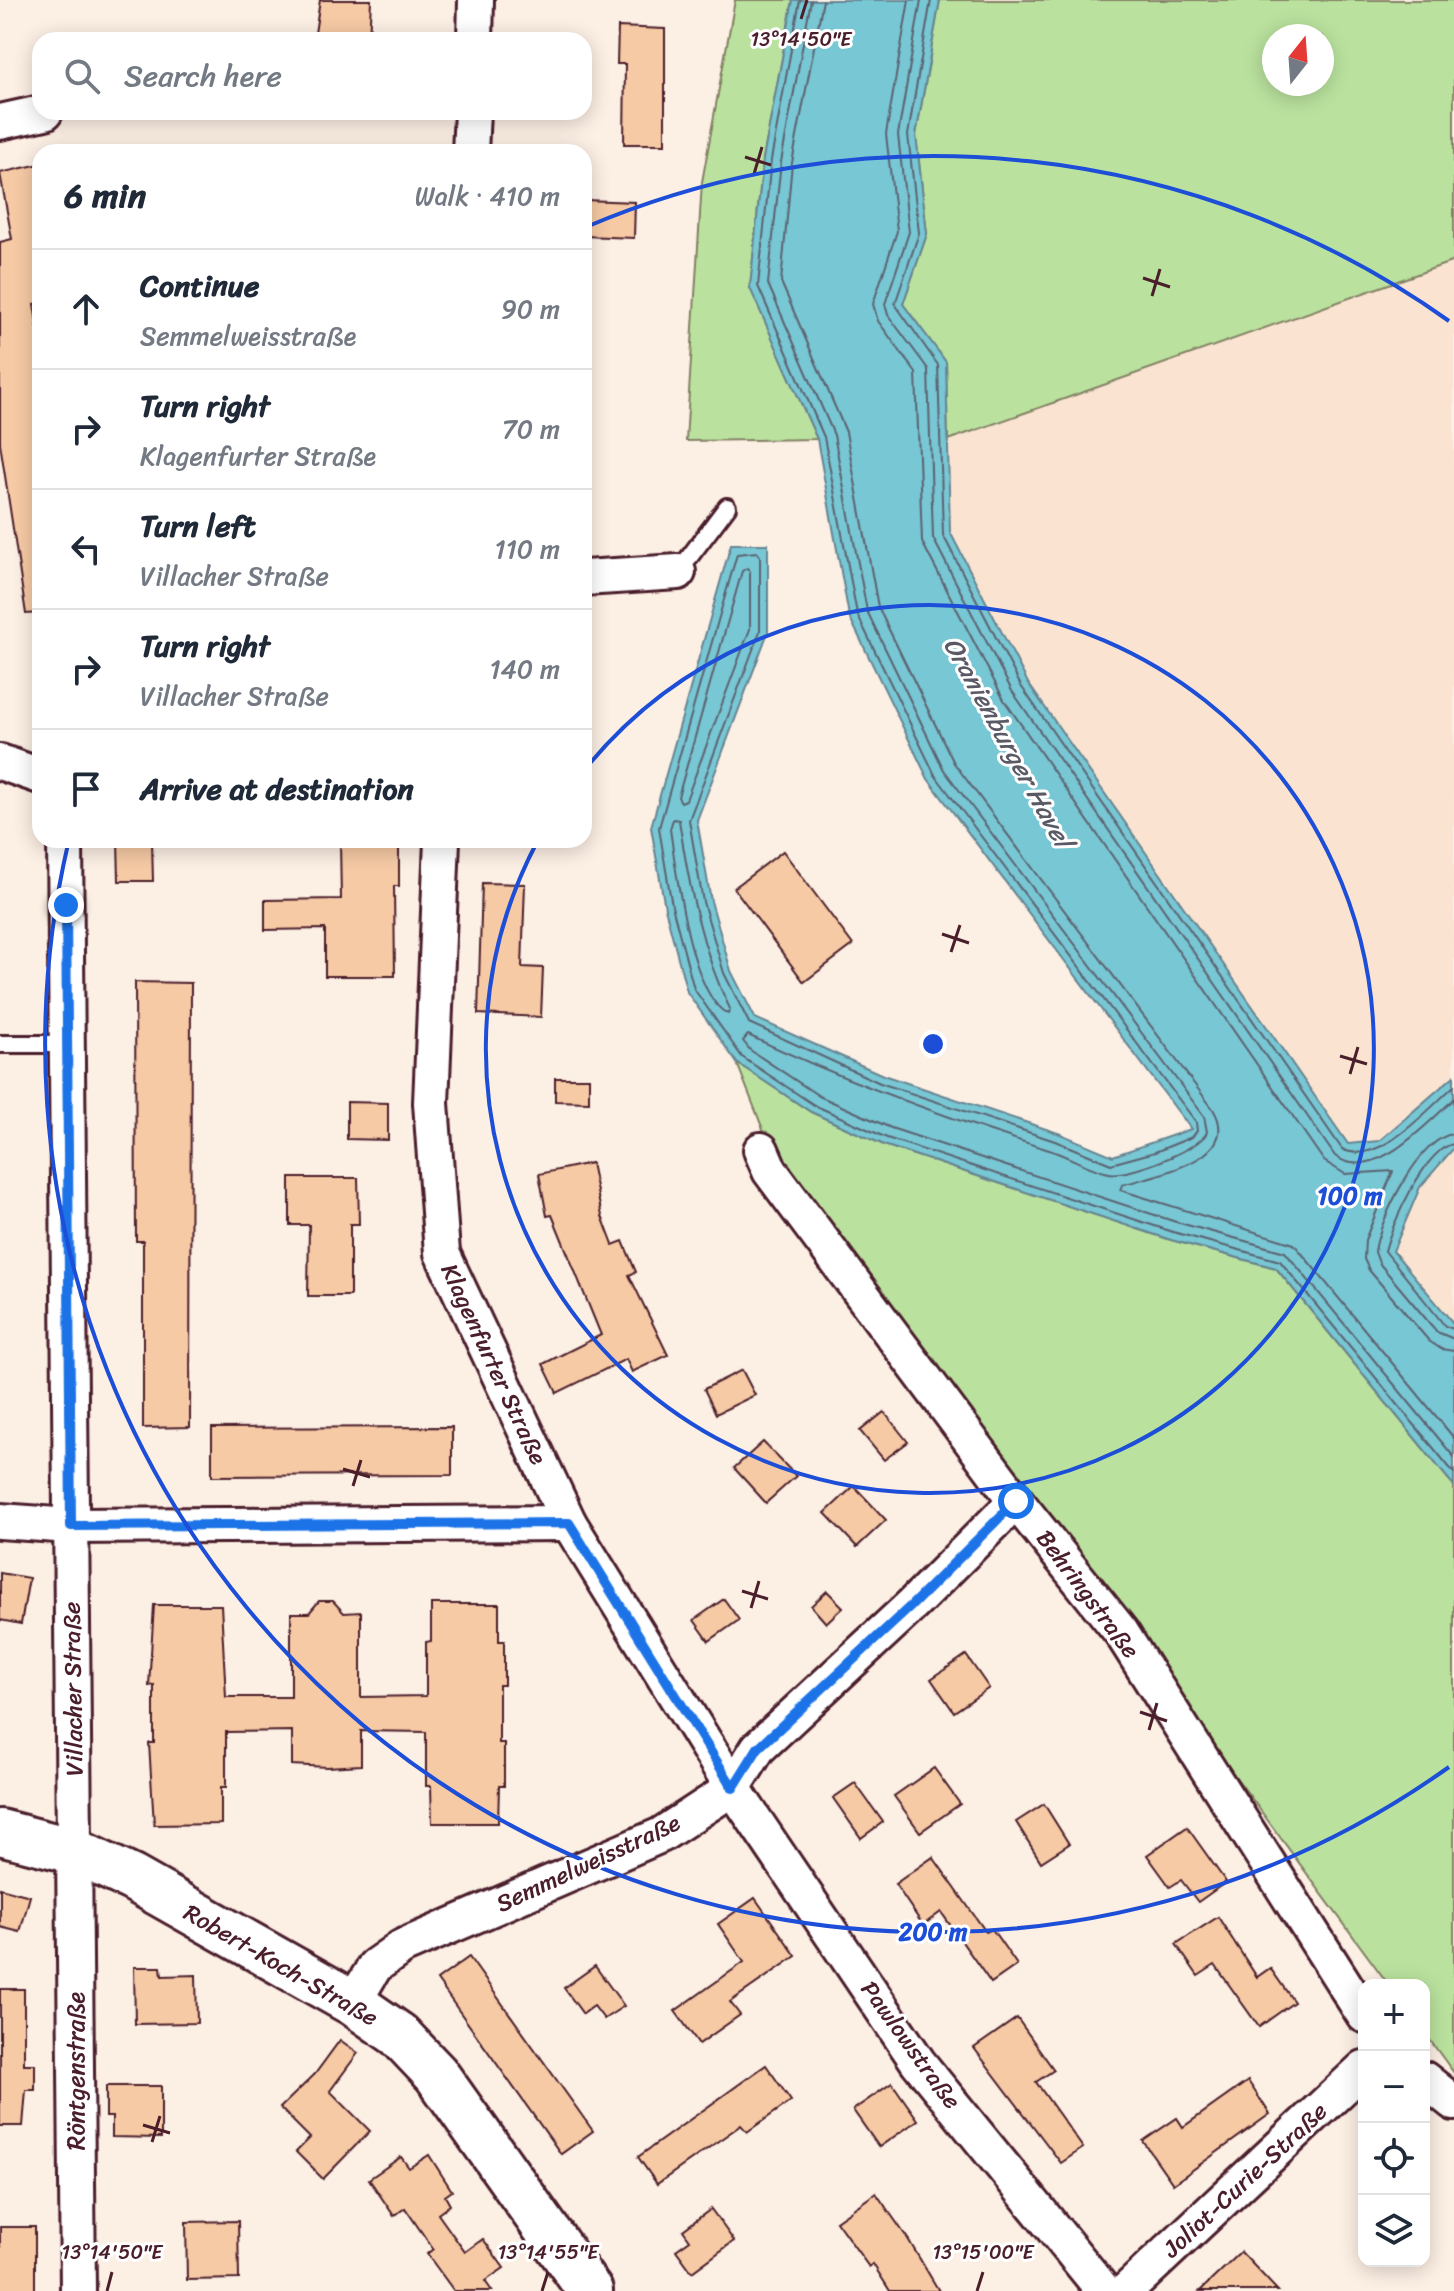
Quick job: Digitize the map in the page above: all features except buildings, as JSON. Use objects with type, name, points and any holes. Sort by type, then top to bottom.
[{"type":"street","points":[[475,32],[476,0]]},
{"type":"street","points":[[0,122],[32,115]]},
{"type":"street","points":[[470,144],[472,120]]},
{"type":"street","points":[[592,577],[678,572]]},
{"type":"street","points":[[0,762],[32,773]]},
{"type":"street","name":"Villacher Straße","points":[[65,848],[74,1851]]},
{"type":"street","name":"Klagenfurter Straße","points":[[442,848],[431,1103],[442,1253],[569,1523],[733,1788]]},
{"type":"street","name":"Behringstraße","points":[[761,1150],[770,1171],[1016,1501],[1121,1632],[1358,2006]]},
{"type":"street","name":"Semmelweisstraße","points":[[353,2003],[375,1966],[402,1947],[661,1835],[733,1788],[758,1748],[911,1606],[1016,1501]]},
{"type":"street","points":[[0,1521],[71,1526],[569,1523]]},
{"type":"street","name":"Pawlowstraße","points":[[733,1788],[918,2062],[1104,2291]]},
{"type":"street","name":"Robert-Koch-Straße","points":[[0,1832],[74,1851],[132,1878],[353,2003],[399,2035],[436,2074],[590,2291]]},
{"type":"street","name":"Röntgenstraße","points":[[74,1851],[78,2291]]},
{"type":"street","name":"Joliot-Curie-Straße","points":[[1126,2291],[1358,2074]]},
{"type":"street","points":[[1430,2084],[1454,2103]]},
{"type":"lane","points":[[678,572],[727,507]]},
{"type":"lane","points":[[0,1044],[68,1044]]},
{"type":"shaded area","points":[[1454,261],[1454,1076],[1378,1141],[1348,1144],[1028,683],[950,532],[948,440]]},
{"type":"shaded area","points":[[1454,1148],[1454,1324],[1393,1251],[1420,1187]]},
{"type":"green space","points":[[735,0],[793,0],[763,159],[750,287],[817,439],[686,441],[702,182]]},
{"type":"green space","points":[[940,0],[1454,0],[1454,261],[948,440],[946,362],[903,304],[927,234],[916,135]]},
{"type":"green space","points":[[737,1063],[811,1112],[884,1145],[1171,1240],[1276,1268],[1454,1486],[1454,2073],[1430,2040],[1430,1979],[1385,1979],[1034,1503],[780,1173]]},
{"type":"water","name":"Oranienburger Havel","points":[[793,0],[940,0],[916,135],[927,234],[903,304],[946,362],[950,532],[1028,683],[1348,1144],[1379,1141],[1454,1076],[1454,1148],[1420,1187],[1393,1251],[1454,1324],[1454,1486],[1276,1268],[1171,1240],[884,1145],[811,1112],[737,1063],[687,992],[665,908],[651,827],[731,544],[768,544],[768,632],[697,820],[711,901],[731,971],[755,1018],[883,1075],[1058,1133],[1113,1156],[1191,1129],[928,779],[849,616],[817,439],[750,288],[763,159]]},
{"type":"route","points":[[66,905],[71,1526],[569,1523],[733,1788],[758,1748],[911,1606],[1016,1501]]}]
